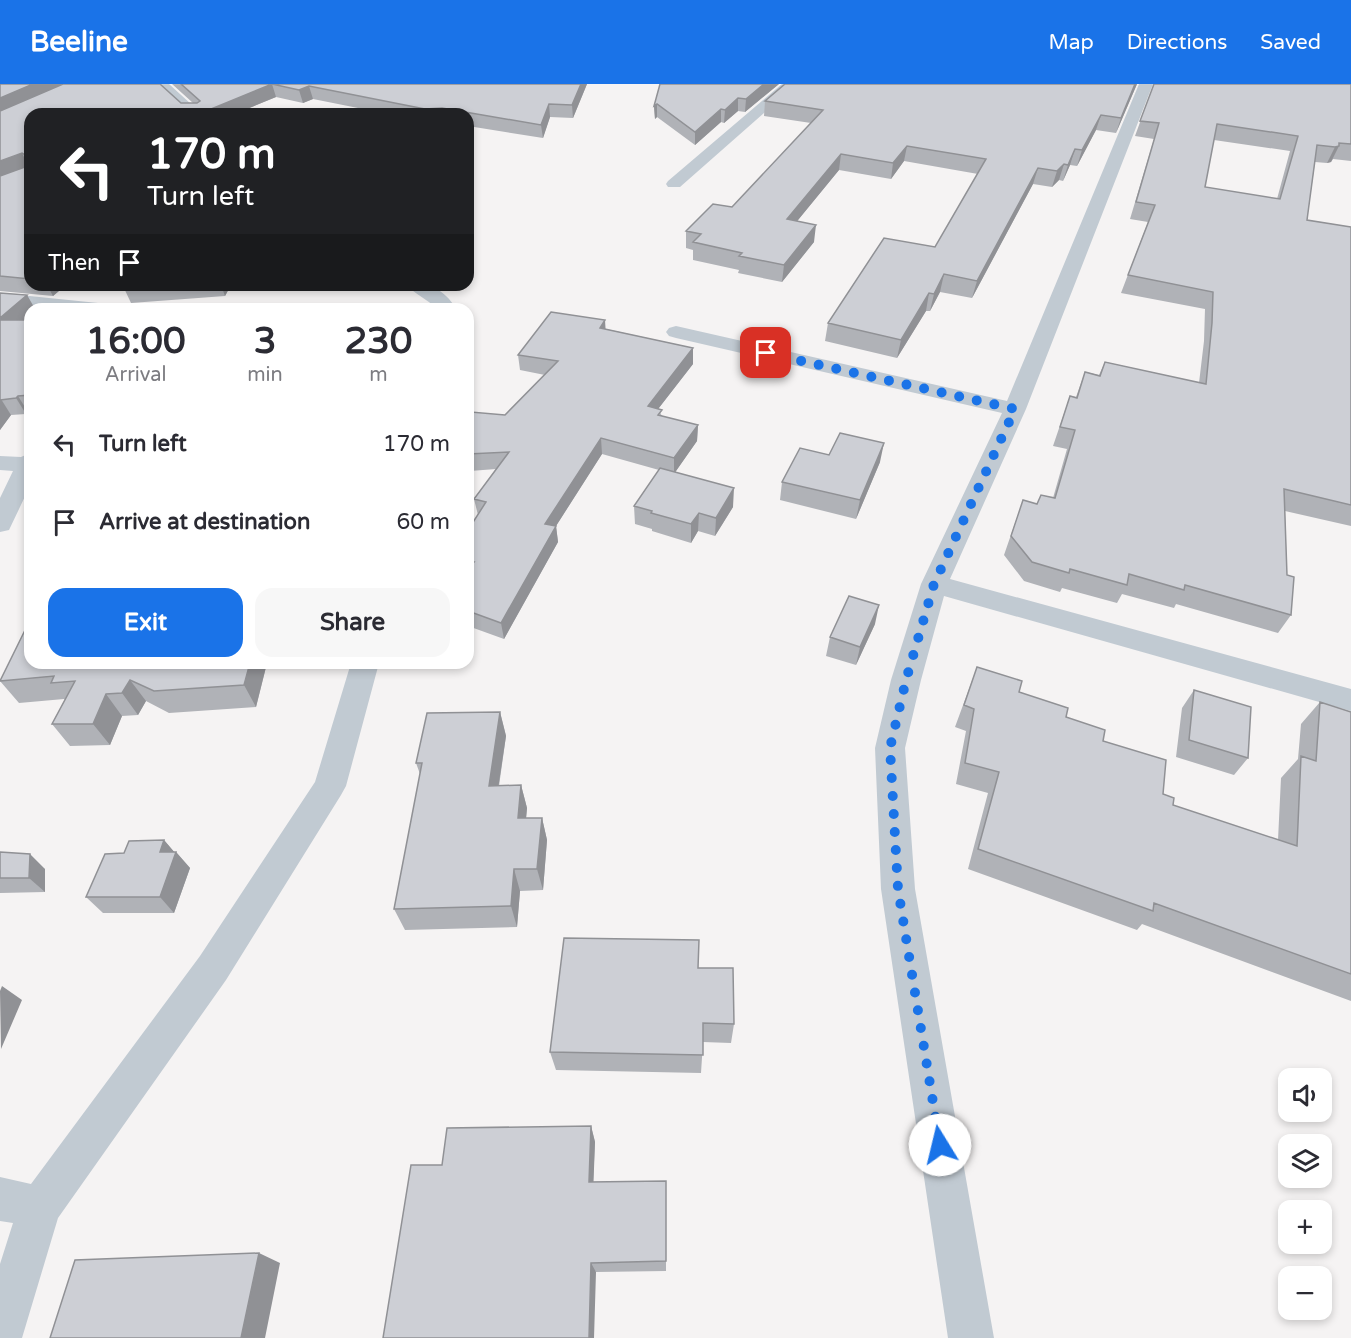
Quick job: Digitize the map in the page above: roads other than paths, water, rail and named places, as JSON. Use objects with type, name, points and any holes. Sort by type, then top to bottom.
[{"type":"street","points":[[161,84],[187,108]]},
{"type":"street","points":[[674,184],[790,84]]},
{"type":"street","points":[[971,1338],[898,889],[890,748],[906,680],[934,584],[1015,409],[1146,84]]},
{"type":"street","points":[[427,291],[442,303]]},
{"type":"street","points":[[0,299],[39,303]]},
{"type":"street","points":[[676,332],[1015,409]]},
{"type":"street","points":[[0,463],[24,462]]},
{"type":"street","points":[[0,524],[24,473]]},
{"type":"street","points":[[934,584],[1351,700]]},
{"type":"street","points":[[0,1336],[20,1203],[213,968],[330,786],[363,669]]}]
